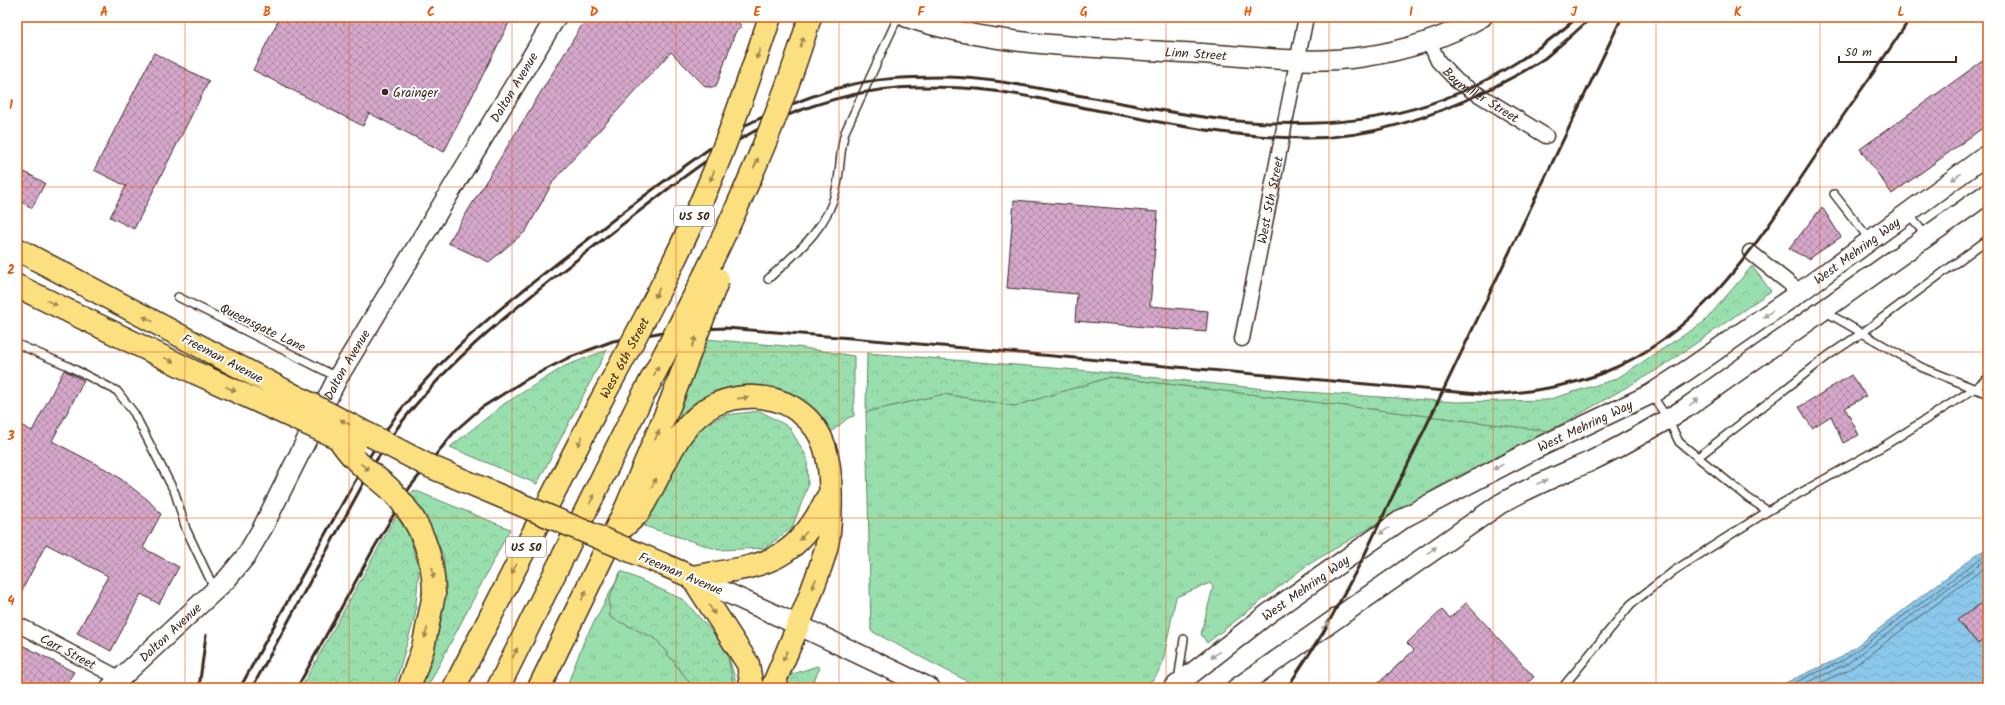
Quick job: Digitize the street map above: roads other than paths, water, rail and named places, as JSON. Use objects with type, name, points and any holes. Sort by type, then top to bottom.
[{"type":"main road","name":"Dalton Avenue","points":[[115,683],[215,590],[246,556],[263,527],[338,377],[556,17]]},
{"type":"main road","name":"West 6th Street","points":[[454,688],[665,278],[706,193],[746,89],[770,17]]},
{"type":"main road","name":"US 50","points":[[498,688],[638,405],[692,302],[736,212],[777,112],[810,17]]},
{"type":"main road","name":"Linn Street","points":[[906,17],[952,30],[1007,40],[1258,59],[1298,60],[1363,57],[1392,52],[1429,41],[1461,28],[1482,17]]},
{"type":"main road","name":"West Mehring Way","points":[[1175,687],[1269,613],[1407,516],[1533,450],[1651,394],[1800,292],[1988,154]]},
{"type":"main road","points":[[1237,688],[1500,504],[1526,488],[1605,454],[1686,408],[1988,193]]},
{"type":"main road","points":[[539,688],[614,535],[670,404],[729,251],[736,212]]},
{"type":"main road","name":"Freeman Avenue","points":[[17,249],[429,466],[692,577],[798,625],[930,688]]},
{"type":"main road","name":"Freeman Avenue","points":[[17,286],[196,373],[338,438],[429,466]]},
{"type":"main road","points":[[614,535],[638,514],[665,461],[684,431],[699,416],[716,404],[739,398],[760,397],[782,401],[798,411],[811,422],[822,436],[829,462],[831,491],[829,533],[820,567],[772,688]]},
{"type":"main road","points":[[338,438],[356,460],[392,491],[415,521],[425,539],[430,555],[434,574],[434,594],[423,648],[409,688]]},
{"type":"main road","points":[[752,688],[748,664],[692,577],[761,564],[784,554],[801,539],[816,520],[831,491]]},
{"type":"main road","points":[[556,688],[570,648],[567,630]]},
{"type":"main road","points":[[1256,688],[1307,639]]},
{"type":"street","name":"West 5th Street","points":[[1242,340],[1306,17]]},
{"type":"street","name":"Baymiller Street","points":[[1429,41],[1438,61],[1458,82],[1546,136]]},
{"type":"street","points":[[1750,252],[1800,292]]},
{"type":"street","name":"Carr Street","points":[[17,624],[115,683]]},
{"type":"lane","points":[[768,279],[810,239],[830,208],[837,189],[840,149],[845,132],[898,17]]},
{"type":"lane","points":[[1834,194],[1870,240]]},
{"type":"lane","points":[[1907,212],[1926,236]]},
{"type":"lane","points":[[1698,457],[1829,355],[1862,333],[1988,239]]},
{"type":"lane","name":"Queensgate Lane","points":[[178,297],[338,377]]},
{"type":"lane","points":[[1822,310],[1921,367],[1988,394]]},
{"type":"lane","points":[[17,344],[66,365],[117,391],[134,412],[175,494],[186,529],[215,590]]},
{"type":"lane","points":[[1562,688],[1631,604],[1675,570],[1768,511],[1887,444],[1988,378]]},
{"type":"lane","points":[[1651,394],[1668,419],[1679,442],[1748,498],[1768,511]]},
{"type":"lane","points":[[1175,687],[1184,639]]},
{"type":"water","points":[[1988,548],[1988,688],[1774,688],[1842,657],[1977,554]]},
{"type":"railway","points":[[240,688],[362,468],[396,416],[443,361],[469,336],[524,289],[667,179],[725,137],[750,123],[795,103],[842,87],[879,80],[929,77],[996,81],[1174,113],[1226,120],[1277,123],[1325,123],[1371,118],[1414,109],[1456,94],[1497,74],[1537,49],[1578,17]]},
{"type":"railway","points":[[252,688],[375,462],[398,427],[421,399],[472,347],[527,299],[694,169],[758,129],[797,112],[848,96],[900,88],[934,87],[969,88],[1014,94],[1148,120],[1225,133],[1303,138],[1352,135],[1423,117],[1446,109],[1490,89],[1545,58],[1592,17]]},
{"type":"railway","points":[[1287,688],[1323,633],[1362,560],[1622,17]]},
{"type":"railway","points":[[297,688],[374,548],[410,487],[455,431],[481,408],[527,379],[568,358],[613,341],[675,330],[726,328],[1490,395],[1548,388],[1577,382],[1605,372],[1640,355],[1671,334],[1700,309],[1726,281],[1772,220],[1911,17]]},
{"type":"railway","points":[[199,688],[206,635]]},
{"type":"place","name":"Grainger","points":[[385,92]]}]
